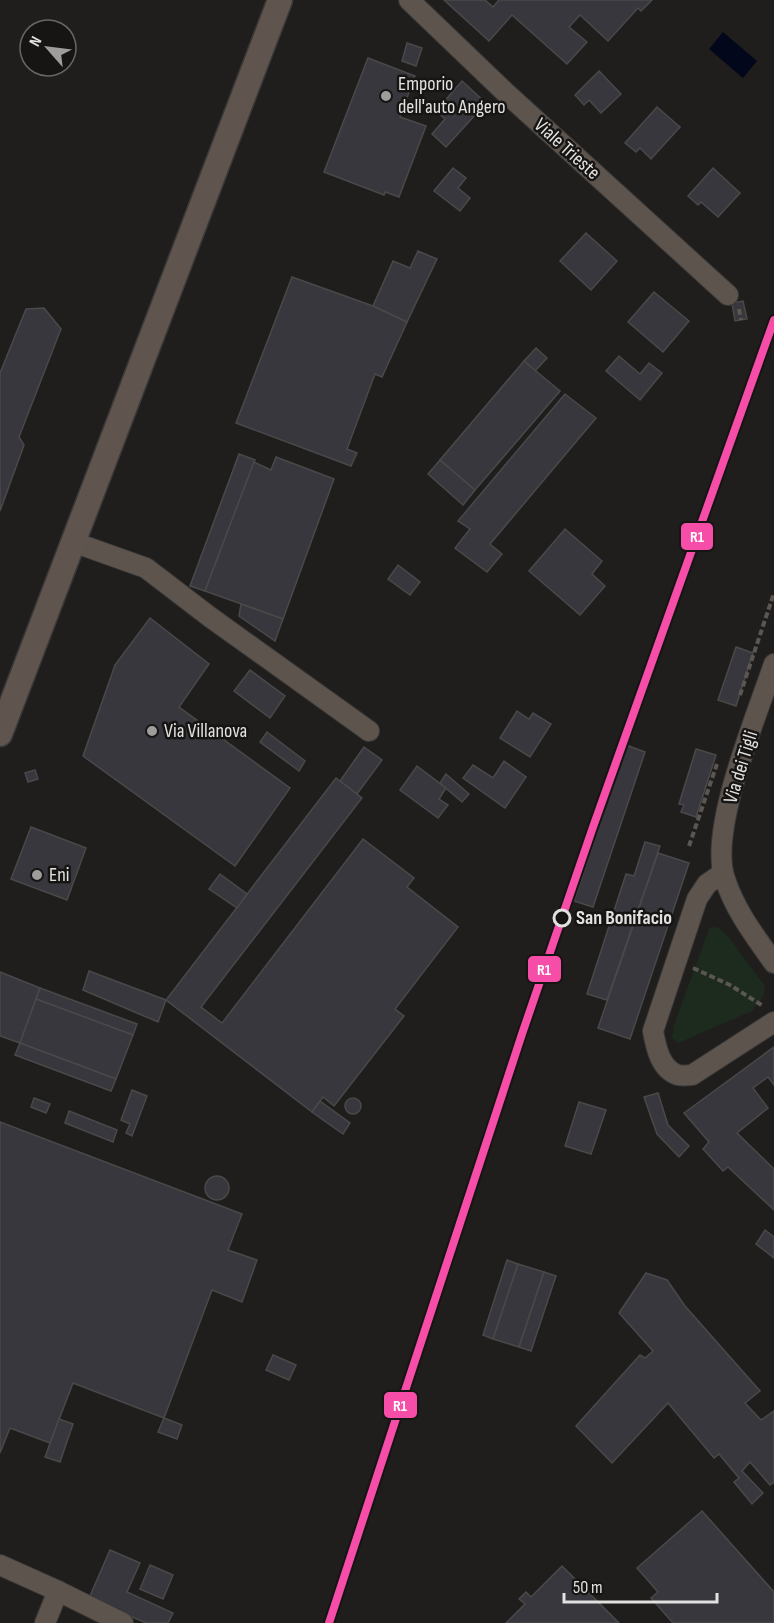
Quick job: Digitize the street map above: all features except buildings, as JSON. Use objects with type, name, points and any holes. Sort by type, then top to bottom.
[{"type":"main road","points":[[0,734],[280,0]]},
{"type":"street","name":"Viale Trieste","points":[[409,0],[506,93],[728,295]]},
{"type":"street","points":[[73,542],[146,568],[369,730]]},
{"type":"street","name":"Via dei Tigli","points":[[774,664],[736,778],[724,822],[722,849],[723,873],[733,901],[749,929],[774,963]]},
{"type":"street","points":[[723,873],[707,884],[697,898],[653,1031],[656,1049],[663,1064],[678,1075],[693,1075],[771,1016]]},
{"type":"street","points":[[0,1565],[123,1623]]},
{"type":"street","points":[[45,1623],[58,1591]]},
{"type":"path","points":[[676,963],[730,985],[771,1016]]},
{"type":"green space","points":[[719,928],[727,935],[765,986],[763,997],[752,1011],[678,1043],[672,1038],[674,1025],[709,929]]},
{"type":"water","points":[[723,32],[757,61],[743,78],[709,49]]},
{"type":"transit line","name":"R1","points":[[329,1623],[522,1034],[593,827],[774,320]]},
{"type":"place","name":"Emporio dell'auto Angero","points":[[386,96]]},
{"type":"place","name":"Via Villanova","points":[[152,731]]},
{"type":"place","name":"Eni","points":[[37,875]]},
{"type":"place","name":"San Bonifacio","points":[[562,918]]}]
